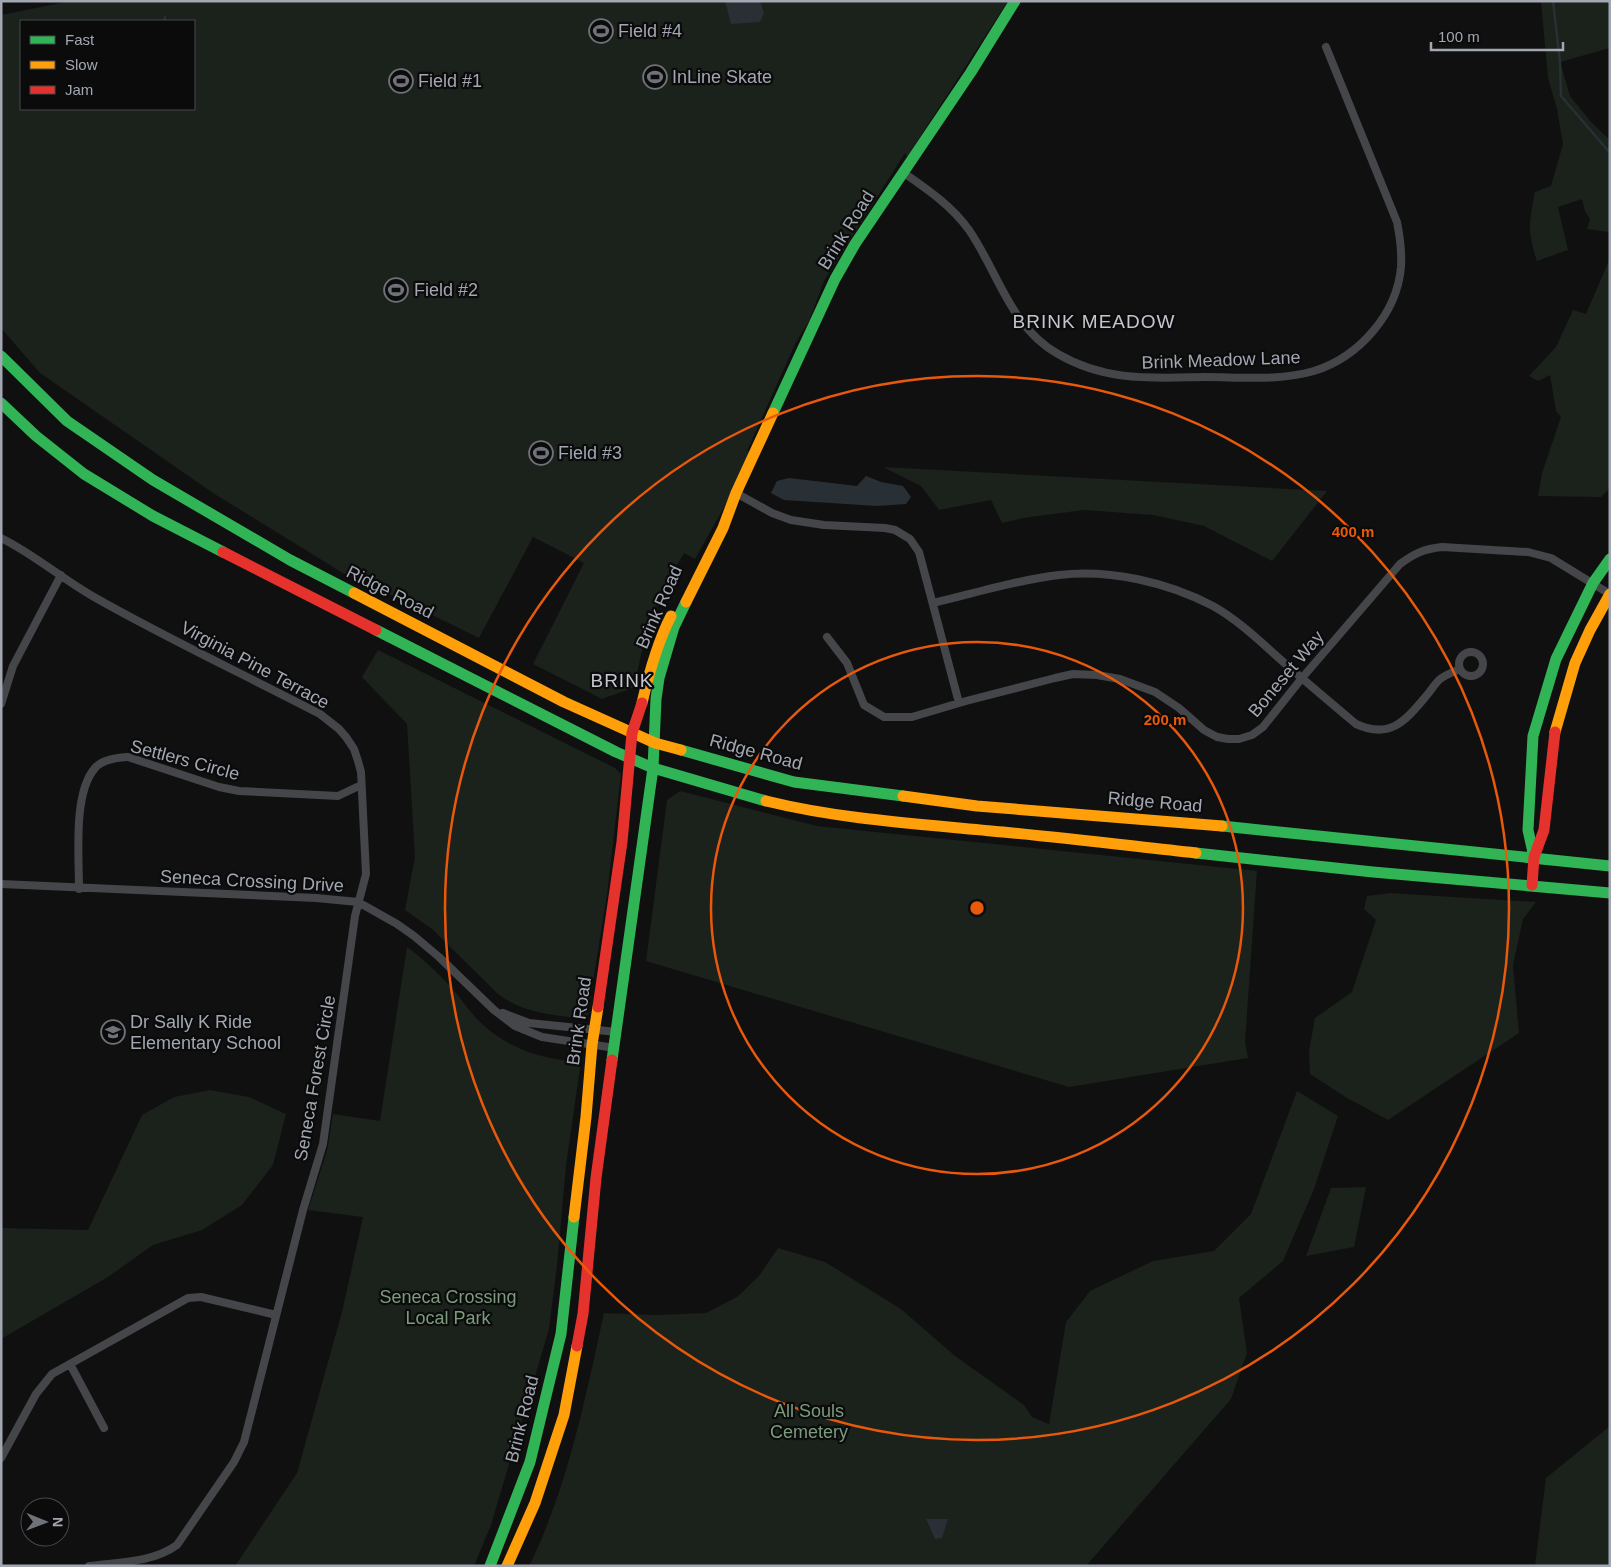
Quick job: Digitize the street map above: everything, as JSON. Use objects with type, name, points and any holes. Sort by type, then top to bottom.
[{"type":"main road","name":"Brink Road","points":[[507,1566],[535,1503],[565,1407],[583,1314],[596,1178],[656,743],[656,698],[659,678],[674,627],[723,528],[736,493],[835,279],[855,244],[971,72],[1015,1]]},
{"type":"main road","name":"Ridge Road","points":[[1,356],[67,421],[153,480],[290,560],[564,702],[656,743],[794,782],[977,806],[1174,821],[1610,866]]},
{"type":"main road","points":[[1,402],[36,436],[84,474],[153,516],[653,768],[754,798],[804,810],[886,822],[1004,832],[1373,872],[1610,892]]},
{"type":"main road","name":"Brink Road","points":[[490,1566],[530,1462],[561,1334],[586,1117],[592,1044],[608,948],[622,842],[632,733],[664,630],[722,514],[736,493]]},
{"type":"main road","points":[[1534,857],[1528,830],[1532,736],[1556,659],[1593,583],[1610,559]]},
{"type":"main road","points":[[1532,885],[1534,857],[1544,830],[1552,739],[1575,663],[1590,630],[1610,594]]},
{"type":"street","name":"Brink Meadow Lane","points":[[904,173],[934,194],[967,228],[978,244],[1008,302],[1024,324],[1057,354],[1086,369],[1135,378],[1281,376],[1314,371],[1340,360],[1370,336],[1387,312],[1395,295],[1401,268],[1401,245],[1397,222],[1326,47]]},
{"type":"street","points":[[736,493],[772,514],[791,520],[824,525],[885,528],[902,533],[910,539],[919,552],[960,703]]},
{"type":"street","name":"Virginia Pine Terrace","points":[[1,538],[14,544],[88,594],[122,613],[303,705],[331,722],[354,749],[360,772],[367,865],[358,902]]},
{"type":"street","name":"Boneset Way","points":[[827,637],[847,663],[864,705],[884,717],[912,717],[1073,674],[1097,675],[1120,679],[1155,692],[1179,708],[1204,730],[1217,737],[1239,739],[1252,735],[1263,727],[1302,678],[1400,564],[1413,554],[1428,549],[1459,547],[1528,552],[1550,558],[1610,594]]},
{"type":"street","points":[[933,603],[1061,574],[1112,575],[1149,582],[1179,591],[1214,607],[1246,629],[1356,724],[1367,728],[1383,729],[1400,724],[1439,680],[1460,670]]},
{"type":"street","points":[[1,704],[13,666],[60,575]]},
{"type":"street","name":"Settlers Circle","points":[[79,888],[80,804],[84,787],[95,768],[113,758],[128,757],[219,787],[239,791],[338,796],[361,785]]},
{"type":"street","name":"Seneca Crossing Drive","points":[[1,884],[309,898],[358,902],[414,936],[439,957],[494,1010],[515,1026],[542,1037],[615,1048]]},
{"type":"street","name":"Seneca Forest Circle","points":[[89,1566],[149,1558],[170,1550],[177,1545],[234,1462],[244,1442],[302,1210],[323,1144],[358,902]]},
{"type":"street","name":"Seneca Crossing Drive","points":[[494,1010],[528,1023],[617,1032]]},
{"type":"street","points":[[1,1458],[36,1394],[52,1374],[188,1298],[201,1297],[276,1315]]},
{"type":"street","points":[[70,1364],[104,1428]]},
{"type":"green space","points":[[71,1],[1008,1],[907,157],[905,153],[824,281],[809,321],[796,342],[747,451],[755,452],[695,559],[684,553],[659,601],[642,651],[635,687],[602,699],[533,664],[584,563],[533,537],[479,638],[352,576],[351,578],[213,493],[40,373],[1,328],[1,15]]},
{"type":"green space","points":[[1539,1],[1610,1],[1610,48],[1560,62],[1570,96],[1591,122],[1610,140],[1610,234],[1608,232],[1587,229],[1590,219],[1585,211],[1582,199],[1558,207],[1568,250],[1537,261],[1530,234],[1531,211],[1535,192],[1551,186],[1563,144],[1557,109],[1548,78],[1541,2]]},
{"type":"green space","points":[[1610,258],[1610,488],[1601,497],[1538,496],[1542,473],[1561,417],[1556,411],[1550,375],[1538,381],[1529,376],[1556,347],[1573,310],[1586,314]]},
{"type":"green space","points":[[883,467],[1327,491],[1272,561],[1204,526],[1153,515],[1084,510],[1023,518],[1002,523],[991,500],[939,510],[921,486]]},
{"type":"green space","points":[[378,650],[615,768],[621,774],[607,895],[587,1019],[529,1010],[508,1001],[498,994],[432,929],[405,910],[415,857],[407,724],[362,677]]},
{"type":"green space","points":[[680,791],[817,826],[1257,871],[1245,1042],[1248,1058],[1069,1087],[646,961],[667,800]]},
{"type":"green space","points":[[1390,893],[1536,902],[1523,919],[1513,965],[1519,1033],[1388,1120],[1347,1098],[1310,1074],[1309,1051],[1315,1018],[1352,992],[1376,920],[1364,909],[1367,896]]},
{"type":"green space","name":"Seneca Crossing Local Park","points":[[407,947],[424,960],[454,990],[479,1021],[500,1038],[524,1050],[549,1058],[576,1062],[580,1068],[566,1166],[549,1329],[491,1525],[474,1566],[235,1566],[297,1473],[342,1312],[363,1217],[308,1210],[327,1151],[333,1114],[380,1121]]},
{"type":"green space","points":[[210,1090],[249,1097],[286,1114],[273,1165],[242,1205],[202,1230],[153,1245],[108,1277],[1,1339],[1,1228],[88,1230],[142,1115],[174,1097]]},
{"type":"green space","name":"All Souls Cemetery","points":[[1297,1091],[1338,1116],[1314,1189],[1283,1261],[1239,1298],[1247,1353],[1231,1399],[1086,1566],[529,1566],[543,1536],[565,1474],[604,1313],[656,1315],[706,1313],[737,1297],[759,1276],[778,1248],[825,1262],[901,1309],[955,1356],[1024,1405],[1032,1417],[1049,1424],[1066,1322],[1090,1291],[1153,1261],[1214,1251],[1251,1214]]},
{"type":"green space","points":[[1366,1187],[1354,1247],[1306,1256],[1331,1188]]},
{"type":"green space","points":[[1610,1426],[1610,1566],[1535,1566],[1546,1478]]},
{"type":"shaded area","points":[[725,1],[760,1],[764,13],[760,22],[731,24]]},
{"type":"shaded area","points":[[866,476],[881,482],[903,486],[911,497],[906,504],[877,506],[784,500],[771,493],[777,481],[789,478],[857,486]]},
{"type":"shaded area","points":[[926,1519],[948,1519],[942,1538],[935,1539]]},
{"type":"waterway","points":[[1553,1],[1560,62],[1561,96],[1610,153]]},
{"type":"traffic: fast","points":[[773,413],[835,279],[855,244],[971,72],[1015,1]]},
{"type":"traffic: fast","points":[[1,356],[67,421],[153,480],[290,560],[354,593]]},
{"type":"traffic: fast","points":[[1,403],[36,436],[84,474],[153,516],[223,552]]},
{"type":"traffic: fast","points":[[1534,857],[1528,830],[1533,736],[1556,659],[1593,583],[1610,559]]},
{"type":"traffic: fast","points":[[612,1060],[653,768],[656,699],[659,678],[674,627],[686,602]]},
{"type":"traffic: fast","points":[[376,630],[616,752],[653,768],[766,801]]},
{"type":"traffic: fast","points":[[681,750],[794,782],[903,796]]},
{"type":"traffic: fast","points":[[1222,826],[1610,866]]},
{"type":"traffic: fast","points":[[1196,853],[1373,872],[1610,893]]},
{"type":"traffic: fast","points":[[490,1566],[530,1462],[561,1334],[574,1217]]},
{"type":"traffic: slow","points":[[686,602],[723,528],[736,493],[773,413]]},
{"type":"traffic: slow","points":[[354,593],[564,702],[655,743],[681,750]]},
{"type":"traffic: slow","points":[[1555,732],[1575,663],[1590,630],[1610,594]]},
{"type":"traffic: slow","points":[[642,703],[654,658],[671,616]]},
{"type":"traffic: slow","points":[[903,796],[977,806],[1222,826]]},
{"type":"traffic: slow","points":[[766,801],[854,817],[1196,853]]},
{"type":"traffic: slow","points":[[574,1217],[586,1117],[592,1045],[598,1007]]},
{"type":"traffic: slow","points":[[507,1566],[535,1503],[564,1415],[577,1346]]},
{"type":"traffic: jam","points":[[223,552],[376,630]]},
{"type":"traffic: jam","points":[[598,1007],[622,842],[632,733],[642,703]]},
{"type":"traffic: jam","points":[[1532,885],[1534,857],[1544,830],[1555,732]]},
{"type":"traffic: jam","points":[[577,1346],[583,1314],[596,1178],[612,1060]]},
{"type":"place","name":"Field #4","points":[[601,31]]},
{"type":"place","name":"InLine Skate","points":[[655,77]]},
{"type":"place","name":"Field #1","points":[[401,81]]},
{"type":"place","name":"Field #2","points":[[396,290]]},
{"type":"place","name":"Field #3","points":[[541,453]]},
{"type":"place","name":"Dr Sally K Ride Elementary School","points":[[113,1032]]},
{"type":"district","name":"BRINK MEADOW","points":[[1094,321]]},
{"type":"district","name":"BRINK","points":[[622,680]]}]
